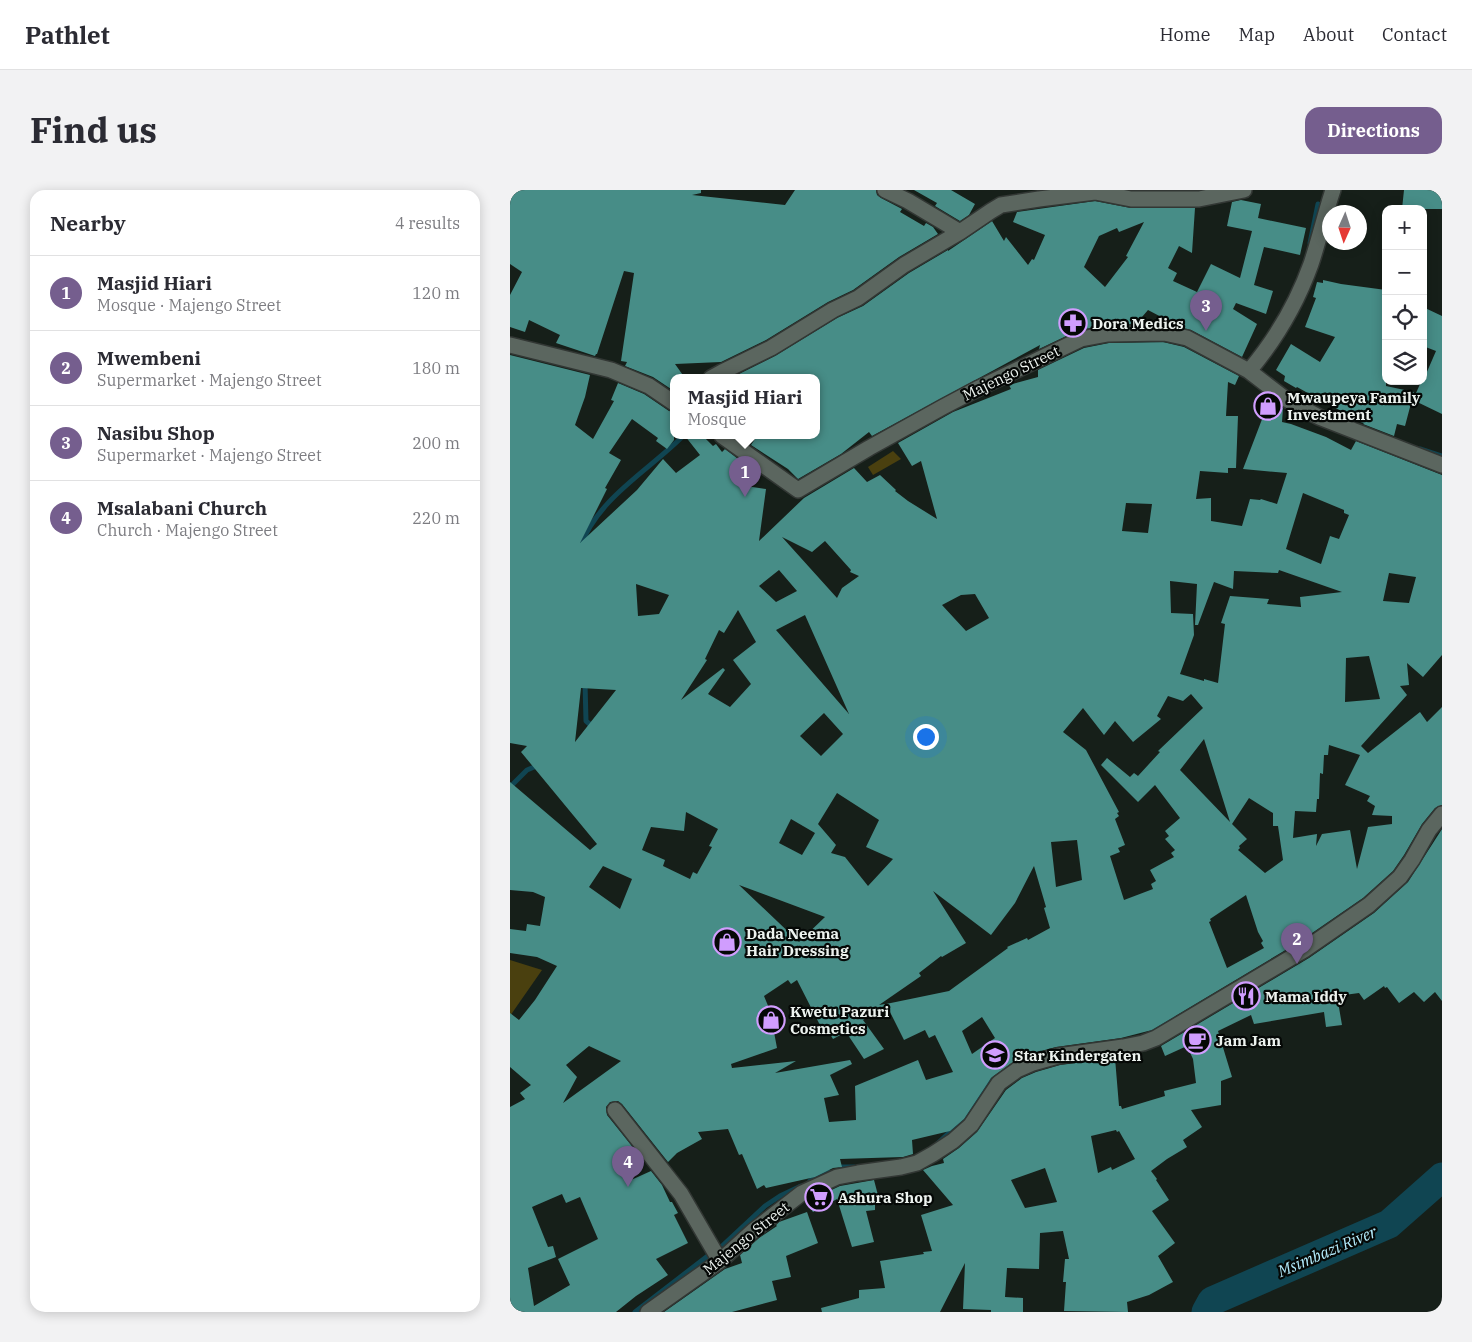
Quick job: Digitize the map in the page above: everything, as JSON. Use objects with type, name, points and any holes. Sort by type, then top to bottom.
[{"type":"street","points":[[885,190],[908,201],[960,232]]},
{"type":"street","points":[[718,374],[771,348],[833,310],[858,298],[904,265],[1001,205],[1095,192],[1131,199],[1198,199],[1244,190]]},
{"type":"street","points":[[1333,190],[1311,264],[1291,310],[1268,347],[1249,371],[1284,398],[1319,417],[1442,465]]},
{"type":"street","name":"Majengo Street","points":[[726,439],[798,490],[943,407],[1081,339],[1108,334],[1164,334],[1188,338],[1249,371]]},
{"type":"street","points":[[510,345],[611,370],[649,386],[670,400]]},
{"type":"street","name":"Majengo Street","points":[[648,1312],[720,1260],[802,1193],[837,1177],[917,1163],[953,1141],[971,1125],[999,1084],[1017,1070],[1058,1056],[1123,1047],[1156,1038],[1304,950],[1369,905],[1400,878],[1429,830],[1442,814]]},
{"type":"street","points":[[616,1110],[681,1194],[720,1260]]},
{"type":"shaded area","points":[[893,451],[901,459],[873,475],[868,467]]},
{"type":"shaded area","points":[[510,960],[542,970],[510,1016]]},
{"type":"building","points":[[510,190],[701,190],[701,193],[692,195],[785,205],[795,190],[876,190],[877,195],[881,198],[902,209],[900,212],[924,226],[926,223],[933,227],[938,234],[899,257],[853,290],[828,302],[766,340],[721,362],[675,364],[682,374],[670,374],[670,388],[653,377],[625,366],[627,362],[621,361],[634,273],[624,271],[595,356],[556,343],[560,335],[529,320],[525,332],[510,327],[510,295],[522,272],[510,264]]},
{"type":"building","points":[[914,190],[951,190],[975,204],[969,215],[960,221],[935,206],[937,203]]},
{"type":"building","points":[[1404,190],[1442,190],[1442,209],[1427,209],[1427,205],[1402,205]]},
{"type":"building","points":[[1241,200],[1261,204],[1258,218],[1306,228],[1300,255],[1264,247],[1254,285],[1273,291],[1266,314],[1236,303],[1233,309],[1257,324],[1242,357],[1191,330],[1166,324],[1167,320],[1148,310],[1136,324],[1108,325],[1079,330],[1039,349],[1040,345],[872,436],[869,432],[841,454],[798,479],[788,469],[751,445],[755,439],[820,439],[820,374],[739,374],[775,356],[837,318],[863,306],[909,273],[948,251],[992,221],[1004,241],[1006,237],[1028,265],[1032,259],[1034,260],[1045,235],[1013,222],[1017,212],[1095,201],[1131,208],[1195,208],[1192,253],[1179,246],[1168,268],[1177,273],[1173,281],[1197,292],[1211,264],[1240,278],[1252,231],[1227,226],[1232,202]],"holes":[[[1144,222],[1126,256],[1128,257],[1105,287],[1084,267],[1099,236],[1117,228],[1119,232]]]},
{"type":"building","points":[[1323,280],[1382,289],[1382,385],[1414,392],[1405,426],[1397,424],[1394,436],[1353,420],[1324,401],[1284,381],[1285,376],[1276,370],[1291,344],[1320,362],[1335,337],[1305,327],[1316,298],[1313,297],[1317,282],[1323,283]]},
{"type":"building","points":[[1427,309],[1442,316],[1442,414],[1413,400],[1420,385],[1427,385],[1427,372],[1436,351],[1427,348]]},
{"type":"building","points":[[1163,342],[1184,347],[1239,376],[1235,385],[1228,382],[1226,416],[1238,416],[1236,468],[1228,468],[1228,473],[1200,471],[1196,499],[1211,498],[1211,521],[1242,526],[1250,499],[1261,499],[1277,504],[1287,473],[1243,469],[1269,401],[1283,408],[1282,422],[1326,437],[1351,450],[1356,441],[1442,475],[1442,655],[1423,677],[1407,663],[1409,685],[1400,686],[1407,695],[1361,746],[1368,753],[1420,712],[1427,722],[1442,707],[1442,805],[1435,808],[1422,824],[1393,871],[1363,898],[1299,942],[1152,1030],[1121,1038],[1056,1047],[1030,1054],[1013,1062],[991,1078],[964,1119],[950,1131],[912,1140],[913,1154],[903,1157],[840,1159],[842,1167],[833,1168],[815,1177],[766,1188],[764,1185],[757,1189],[742,1154],[739,1155],[728,1129],[698,1132],[702,1139],[677,1153],[668,1162],[622,1104],[618,1101],[610,1102],[606,1107],[607,1115],[635,1150],[623,1156],[631,1180],[651,1171],[662,1185],[678,1213],[674,1215],[688,1243],[656,1259],[668,1275],[616,1312],[510,1312],[510,1107],[525,1099],[520,1093],[531,1085],[510,1067],[510,1013],[519,1020],[535,1000],[557,966],[537,957],[510,953],[510,929],[526,931],[527,924],[540,926],[545,897],[533,892],[510,890],[510,782],[590,850],[597,844],[521,752],[527,746],[510,743],[510,355],[590,375],[585,397],[575,425],[593,439],[614,401],[611,400],[618,383],[644,394],[670,411],[670,439],[674,440],[667,449],[656,441],[658,438],[632,419],[609,453],[621,460],[605,488],[607,489],[580,543],[637,490],[663,459],[676,473],[700,455],[687,439],[706,439],[713,446],[716,444],[722,452],[725,449],[750,468],[746,486],[766,489],[759,541],[804,498],[854,468],[867,482],[880,475],[895,491],[937,519],[921,461],[912,466],[898,443],[953,412],[1011,389],[1009,385],[1038,377],[1038,370],[1084,348],[1109,343]],"holes":[[[1303,493],[1344,510],[1344,513],[1349,515],[1339,539],[1330,536],[1321,564],[1286,549]],[[1126,503],[1152,504],[1148,533],[1122,531]],[[782,537],[812,552],[825,541],[851,570],[850,572],[859,576],[842,588],[837,598]],[[779,570],[797,591],[776,602],[759,586]],[[1279,570],[1342,592],[1300,597],[1301,607],[1267,604],[1269,599],[1230,596],[1221,623],[1225,624],[1218,683],[1180,674],[1194,635],[1193,614],[1171,613],[1170,581],[1197,584],[1195,625],[1198,625],[1214,582],[1233,589],[1234,571],[1278,573]],[[1389,573],[1416,577],[1409,603],[1383,601]],[[636,584],[669,595],[659,614],[638,616]],[[975,594],[989,618],[966,631],[942,605],[961,595]],[[738,610],[756,642],[733,660],[751,684],[730,707],[708,694],[725,670],[723,668],[681,700],[707,660],[705,659],[719,630],[724,633]],[[805,615],[849,714],[776,630]],[[1369,656],[1380,699],[1345,702],[1346,658]],[[581,688],[616,690],[575,742]],[[1191,694],[1203,708],[1158,751],[1160,752],[1138,776],[1134,773],[1130,777],[1107,758],[1101,765],[1138,802],[1155,785],[1180,818],[1165,831],[1169,836],[1165,839],[1175,850],[1171,853],[1174,857],[1150,870],[1156,881],[1151,884],[1153,889],[1124,900],[1110,856],[1120,852],[1118,848],[1125,845],[1115,819],[1119,816],[1117,813],[1119,812],[1086,750],[1063,732],[1083,708],[1104,735],[1115,721],[1133,742],[1161,719],[1157,716],[1168,696],[1183,701]],[[824,713],[843,734],[821,756],[800,736]],[[1204,739],[1230,822],[1180,770]],[[1329,745],[1360,755],[1345,785],[1370,796],[1367,801],[1375,806],[1372,815],[1392,816],[1392,824],[1368,827],[1357,869],[1350,830],[1322,834],[1316,846],[1317,834],[1293,838],[1295,811],[1316,812],[1317,799],[1319,799],[1320,773],[1323,774],[1324,755],[1328,755]],[[837,793],[879,820],[866,847],[893,859],[868,886],[845,857],[831,853],[836,845],[818,824]],[[1249,798],[1273,813],[1273,826],[1278,826],[1283,860],[1265,873],[1238,850],[1239,846],[1247,839],[1232,824]],[[686,812],[718,829],[709,846],[712,847],[697,874],[693,872],[690,879],[663,866],[665,860],[642,850],[651,827],[684,831]],[[791,819],[815,833],[802,855],[779,843]],[[1077,840],[1082,880],[1056,887],[1051,842]],[[603,866],[632,879],[620,909],[589,887]],[[1034,866],[1050,928],[1028,940],[1027,938],[1007,947],[949,991],[886,1004],[904,1040],[925,1030],[929,1038],[935,1035],[953,1072],[926,1080],[918,1060],[855,1086],[856,1120],[829,1122],[824,1098],[839,1095],[830,1075],[852,1064],[850,1060],[775,1073],[796,1061],[732,1068],[731,1064],[777,1048],[774,1032],[778,1030],[764,996],[788,980],[791,984],[797,980],[823,1031],[827,1029],[833,1039],[846,1032],[864,1059],[884,1049],[863,1020],[886,1006],[885,1004],[879,1005],[921,976],[919,973],[941,956],[966,943],[933,891],[991,935],[1015,903]],[[739,885],[825,917],[799,942]],[[1246,895],[1264,948],[1227,968],[1209,922],[1211,921],[1210,919]],[[982,1017],[995,1038],[972,1054],[962,1031]],[[589,1046],[621,1061],[563,1103],[577,1077],[566,1065]],[[562,1194],[566,1203],[580,1197],[598,1239],[558,1259],[570,1285],[534,1306],[528,1268],[556,1257],[553,1246],[548,1247],[532,1207]]]},
{"type":"building","points":[[1442,829],[1442,1001],[1435,992],[1424,1002],[1414,992],[1399,1003],[1387,987],[1385,988],[1384,986],[1364,1000],[1359,993],[1337,996],[1342,1025],[1326,1027],[1324,1012],[1254,1024],[1251,1015],[1218,1031],[1232,1077],[1221,1081],[1221,1105],[1191,1110],[1202,1127],[1183,1140],[1187,1147],[1151,1171],[1169,1200],[1152,1211],[1175,1243],[1158,1256],[1173,1282],[1149,1295],[1127,1302],[1128,1312],[1064,1311],[1066,1282],[1063,1282],[1065,1259],[1069,1259],[1063,1231],[1040,1233],[1039,1269],[1007,1268],[1005,1297],[1023,1298],[1023,1312],[991,1312],[991,1310],[963,1309],[965,1263],[940,1312],[822,1312],[821,1308],[859,1298],[859,1290],[885,1288],[880,1261],[932,1251],[921,1215],[953,1205],[923,1170],[944,1163],[943,1159],[977,1132],[1006,1090],[1022,1078],[1060,1065],[1115,1058],[1119,1106],[1122,1109],[1165,1096],[1164,1091],[1196,1083],[1193,1059],[1187,1046],[1165,1056],[1161,1046],[1309,958],[1374,913],[1408,882]],"holes":[[[1116,1130],[1117,1132],[1119,1131],[1135,1159],[1112,1170],[1111,1167],[1098,1173],[1091,1136]],[[1045,1168],[1057,1202],[1025,1208],[1011,1180]]]},
{"type":"building","points":[[874,1180],[879,1199],[875,1199],[875,1210],[866,1211],[874,1242],[852,1247],[837,1199],[813,1212],[806,1202],[840,1186]]},
{"type":"building","points":[[807,1212],[818,1243],[786,1256],[791,1277],[772,1281],[777,1300],[732,1312],[664,1312],[725,1269],[742,1263],[740,1255],[759,1238],[777,1226],[779,1222]]},
{"type":"waterway","points":[[1310,243],[1318,204]]},
{"type":"waterway","points":[[580,547],[588,529],[611,499],[680,439]]},
{"type":"waterway","points":[[1420,449],[1442,456]]},
{"type":"waterway","points":[[585,683],[586,721],[593,727]]},
{"type":"waterway","points":[[510,787],[527,770],[539,765]]},
{"type":"waterway","points":[[1150,1033],[1173,1017]]},
{"type":"waterway","points":[[937,1144],[968,1115],[976,1098],[992,1081]]},
{"type":"waterway","points":[[842,1167],[854,1167]]},
{"type":"waterway","points":[[810,1181],[829,1172]]},
{"type":"waterway","name":"Msimbazi River","points":[[1206,1312],[1212,1301],[1389,1224],[1442,1177]]},
{"type":"waterway","points":[[720,1248],[765,1206],[801,1186]]},
{"type":"waterway","points":[[635,1312],[709,1255]]},
{"type":"place","name":"Dora Medics","points":[[1073,323]]},
{"type":"place","name":"Nasibu Shop","points":[[1206,331]]},
{"type":"place","name":"Mwaupeya Family Investment","points":[[1268,406]]},
{"type":"place","name":"Masjid Hiari","points":[[745,497]]},
{"type":"place","name":"Dada Neema Hair Dressing","points":[[727,942]]},
{"type":"place","name":"Mwembeni","points":[[1297,964]]},
{"type":"place","name":"Mama Iddy","points":[[1246,996]]},
{"type":"place","name":"Kwetu Pazuri Cosmetics","points":[[771,1020]]},
{"type":"place","name":"Jam Jam","points":[[1197,1040]]},
{"type":"place","name":"Star Kindergaten","points":[[995,1055]]},
{"type":"place","name":"Msalabani Church","points":[[628,1187]]},
{"type":"place","name":"Ashura Shop","points":[[819,1197]]}]
